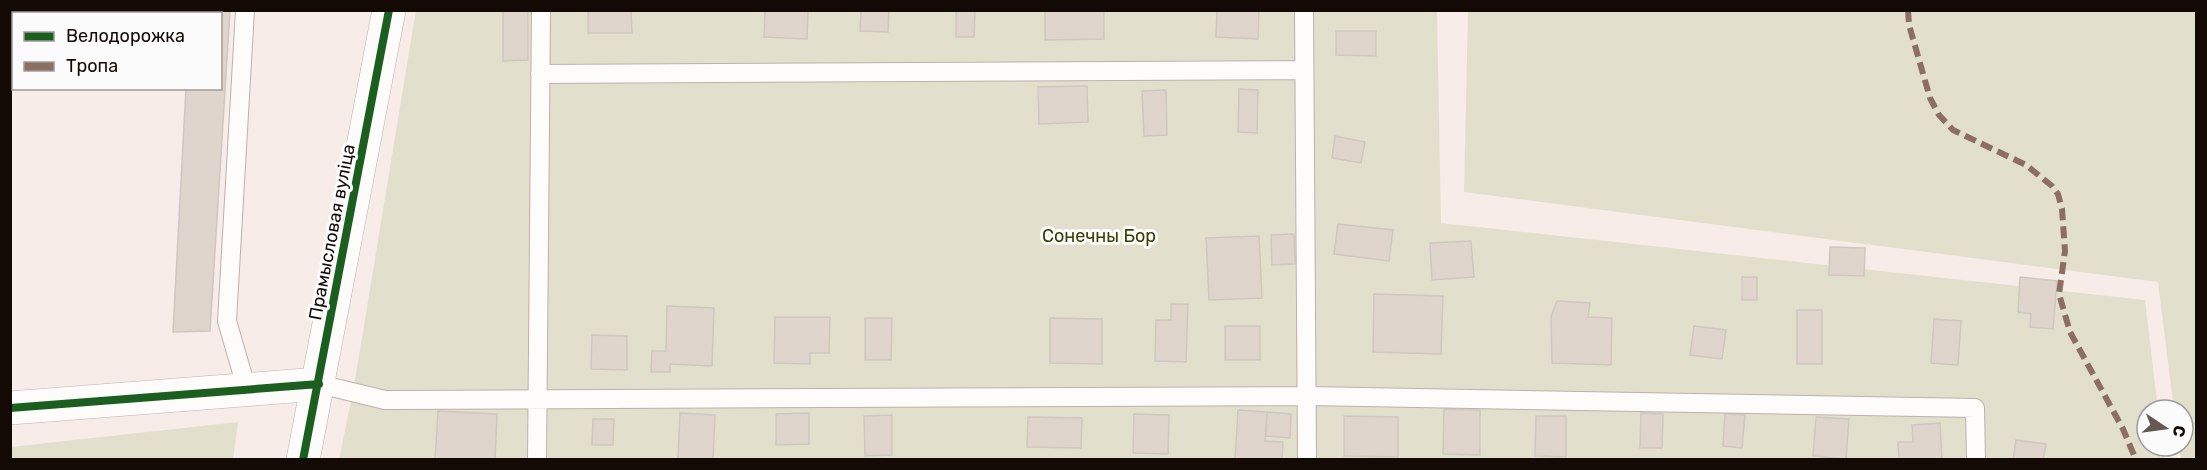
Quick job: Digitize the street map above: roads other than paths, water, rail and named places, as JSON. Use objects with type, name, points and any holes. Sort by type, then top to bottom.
[{"type":"street","name":"Прамысловая вуліца","points":[[303,459],[389,10]]},
{"type":"street","points":[[10,408],[319,384]]},
{"type":"lane","points":[[245,10],[226,321],[247,390]]},
{"type":"lane","points":[[537,459],[541,10]]},
{"type":"lane","points":[[1304,10],[1307,459]]},
{"type":"lane","points":[[540,74],[1303,70]]},
{"type":"lane","points":[[319,384],[386,400],[1308,396],[1975,408],[1976,459]]},
{"type":"park label","name":"Сонечны Бор","points":[[1099,236]]}]
